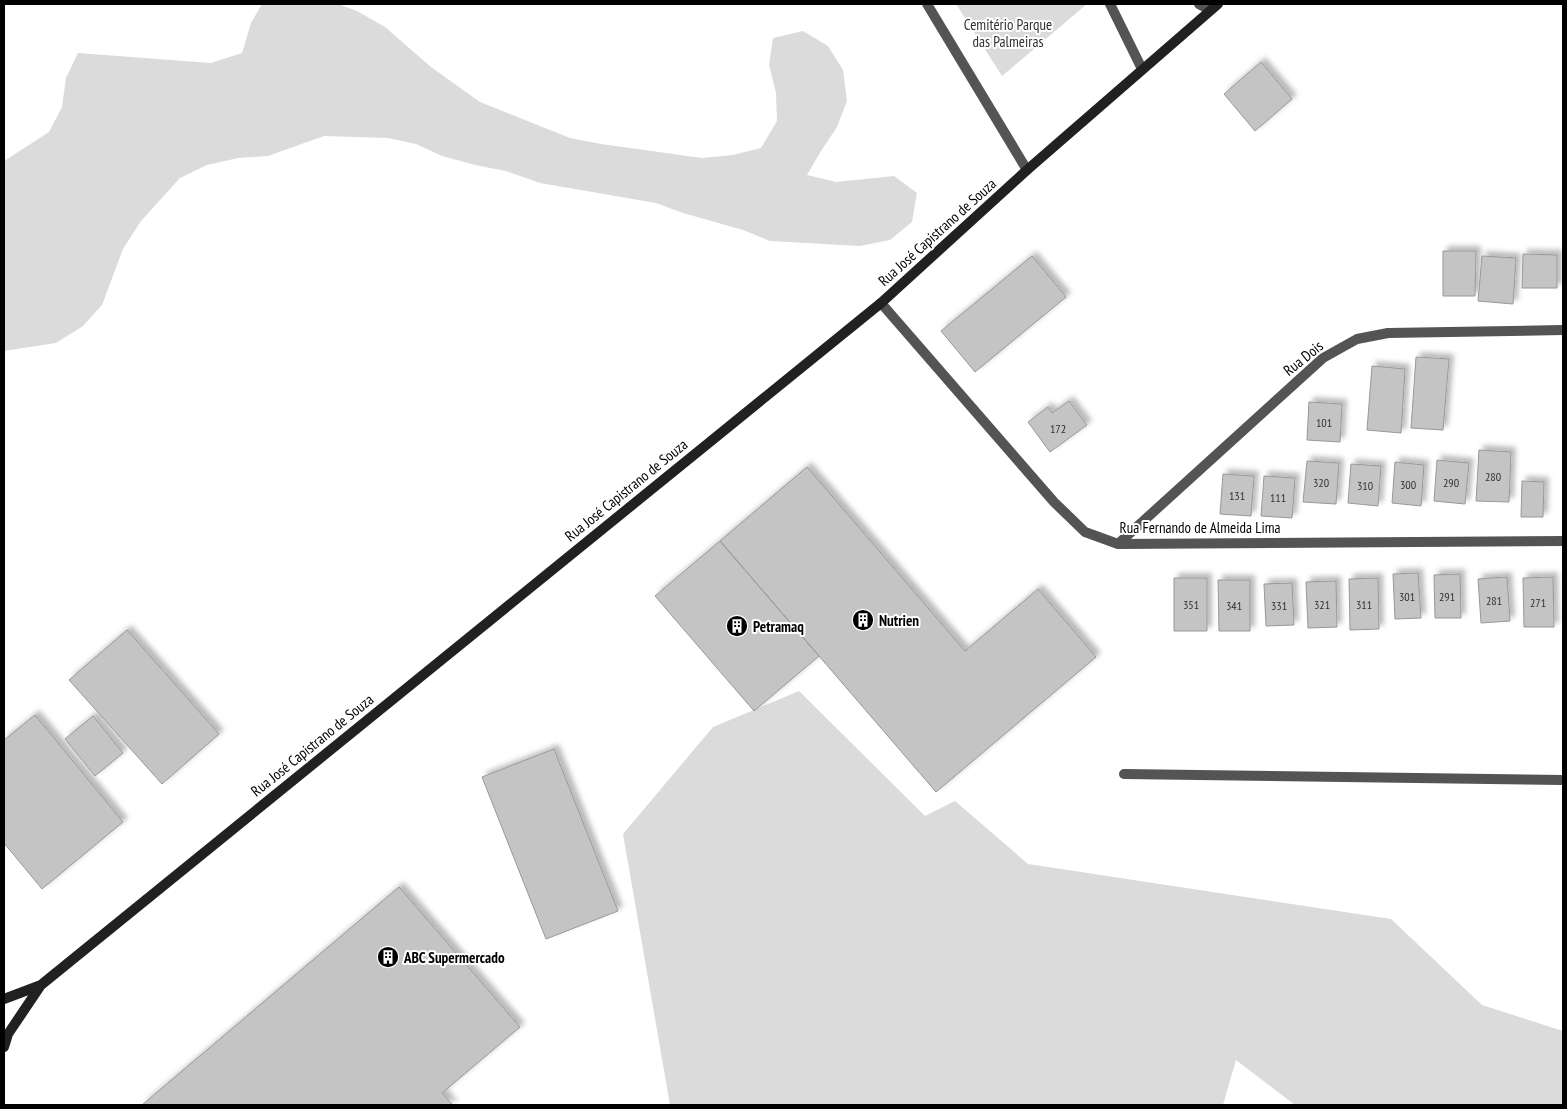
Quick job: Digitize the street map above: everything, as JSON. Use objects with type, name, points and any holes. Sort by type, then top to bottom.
[{"type":"main road","name":"Rua José Capistrano de Souza","points":[[4,999],[40,985],[881,303],[1026,170],[1214,7]]},
{"type":"main road","name":"Rua José Capistrano de Souza","points":[[4,1047],[8,1034],[40,985]]},
{"type":"street","points":[[927,4],[1026,170]]},
{"type":"street","points":[[1110,4],[1142,69]]},
{"type":"street","points":[[1199,4],[1214,7]]},
{"type":"street","name":"Rua Fernando de Almeida Lima","points":[[881,303],[1054,502],[1084,532],[1118,544],[1563,541]]},
{"type":"street","name":"Rua Dois","points":[[1118,544],[1324,358],[1357,339],[1388,333],[1563,330]]},
{"type":"street","points":[[1124,774],[1563,780]]},
{"type":"green space","points":[[262,4],[338,4],[357,11],[385,27],[431,67],[480,102],[570,138],[702,158],[733,155],[761,148],[777,121],[776,93],[769,65],[773,38],[803,31],[828,46],[843,70],[847,101],[837,127],[807,175],[836,182],[894,176],[917,193],[912,222],[890,240],[860,246],[770,241],[743,230],[683,213],[656,203],[540,183],[506,171],[442,156],[416,144],[388,138],[324,136],[268,156],[238,158],[207,165],[180,178],[141,221],[123,249],[102,305],[83,326],[56,343],[4,351],[4,161],[49,132],[62,107],[66,78],[78,53],[211,63],[242,53],[251,23]]},
{"type":"green space","name":"Cemitério Parque das Palmeiras","points":[[956,4],[1087,4],[1002,76]]},
{"type":"green space","points":[[799,691],[925,816],[955,801],[1028,864],[1391,919],[1482,1005],[1563,1031],[1563,1105],[1295,1105],[1236,1060],[1223,1105],[670,1105],[623,834],[713,727]]},
{"type":"building","points":[[1261,62],[1292,99],[1255,131],[1224,94]]},
{"type":"building","points":[[1443,251],[1476,251],[1475,296],[1443,296]]},
{"type":"building","points":[[1523,254],[1557,255],[1557,288],[1522,288]]},
{"type":"building","points":[[1032,256],[1066,297],[975,372],[941,331]]},
{"type":"building","points":[[1482,256],[1516,258],[1513,304],[1478,301]]},
{"type":"building","points":[[1416,357],[1449,359],[1443,430],[1411,428]]},
{"type":"building","points":[[1372,366],[1405,369],[1401,433],[1367,430]]},
{"type":"building","points":[[1069,401],[1087,425],[1050,452],[1028,422],[1048,407],[1052,413]]},
{"type":"building","points":[[1309,402],[1342,404],[1340,442],[1307,440]]},
{"type":"building","points":[[1479,450],[1511,452],[1509,502],[1476,501]]},
{"type":"building","points":[[1437,460],[1469,463],[1465,504],[1434,501]]},
{"type":"building","points":[[1307,461],[1339,463],[1336,504],[1303,502]]},
{"type":"building","points":[[1395,462],[1424,465],[1421,506],[1392,503]]},
{"type":"building","points":[[1351,464],[1381,466],[1378,506],[1348,503]]},
{"type":"building","name":"Nutrien","points":[[807,467],[965,651],[1038,589],[1096,657],[936,792],[720,541]]},
{"type":"building","points":[[1223,474],[1254,476],[1251,516],[1220,514]]},
{"type":"building","points":[[1264,476],[1295,478],[1292,518],[1261,516]]},
{"type":"building","points":[[1522,481],[1544,482],[1543,517],[1521,517]]},
{"type":"building","name":"Petramaq","points":[[720,541],[819,656],[754,711],[655,596]]},
{"type":"building","points":[[1418,573],[1421,618],[1395,619],[1393,574]]},
{"type":"building","points":[[1460,574],[1461,618],[1435,618],[1434,575]]},
{"type":"building","points":[[1507,577],[1510,621],[1481,623],[1478,579]]},
{"type":"building","points":[[1553,577],[1554,627],[1524,627],[1523,578]]},
{"type":"building","points":[[1174,578],[1207,578],[1207,631],[1174,631]]},
{"type":"building","points":[[1378,578],[1379,629],[1350,630],[1349,579]]},
{"type":"building","points":[[1218,580],[1250,580],[1250,631],[1219,631]]},
{"type":"building","points":[[1336,581],[1337,627],[1308,628],[1306,582]]},
{"type":"building","points":[[1292,583],[1294,625],[1266,626],[1264,584]]},
{"type":"building","points":[[127,630],[219,734],[162,784],[69,680]]},
{"type":"building","points":[[35,715],[123,822],[42,889],[4,843],[4,740]]},
{"type":"building","points":[[93,716],[123,753],[95,776],[65,739]]},
{"type":"building","points":[[554,749],[618,911],[546,939],[482,777]]},
{"type":"building","name":"ABC Supermercado","points":[[399,887],[520,1027],[442,1093],[453,1105],[142,1105]]},
{"type":"place","name":"Nutrien","points":[[863,620]]},
{"type":"place","name":"Petramaq","points":[[737,626]]},
{"type":"place","name":"ABC Supermercado","points":[[388,957]]}]
